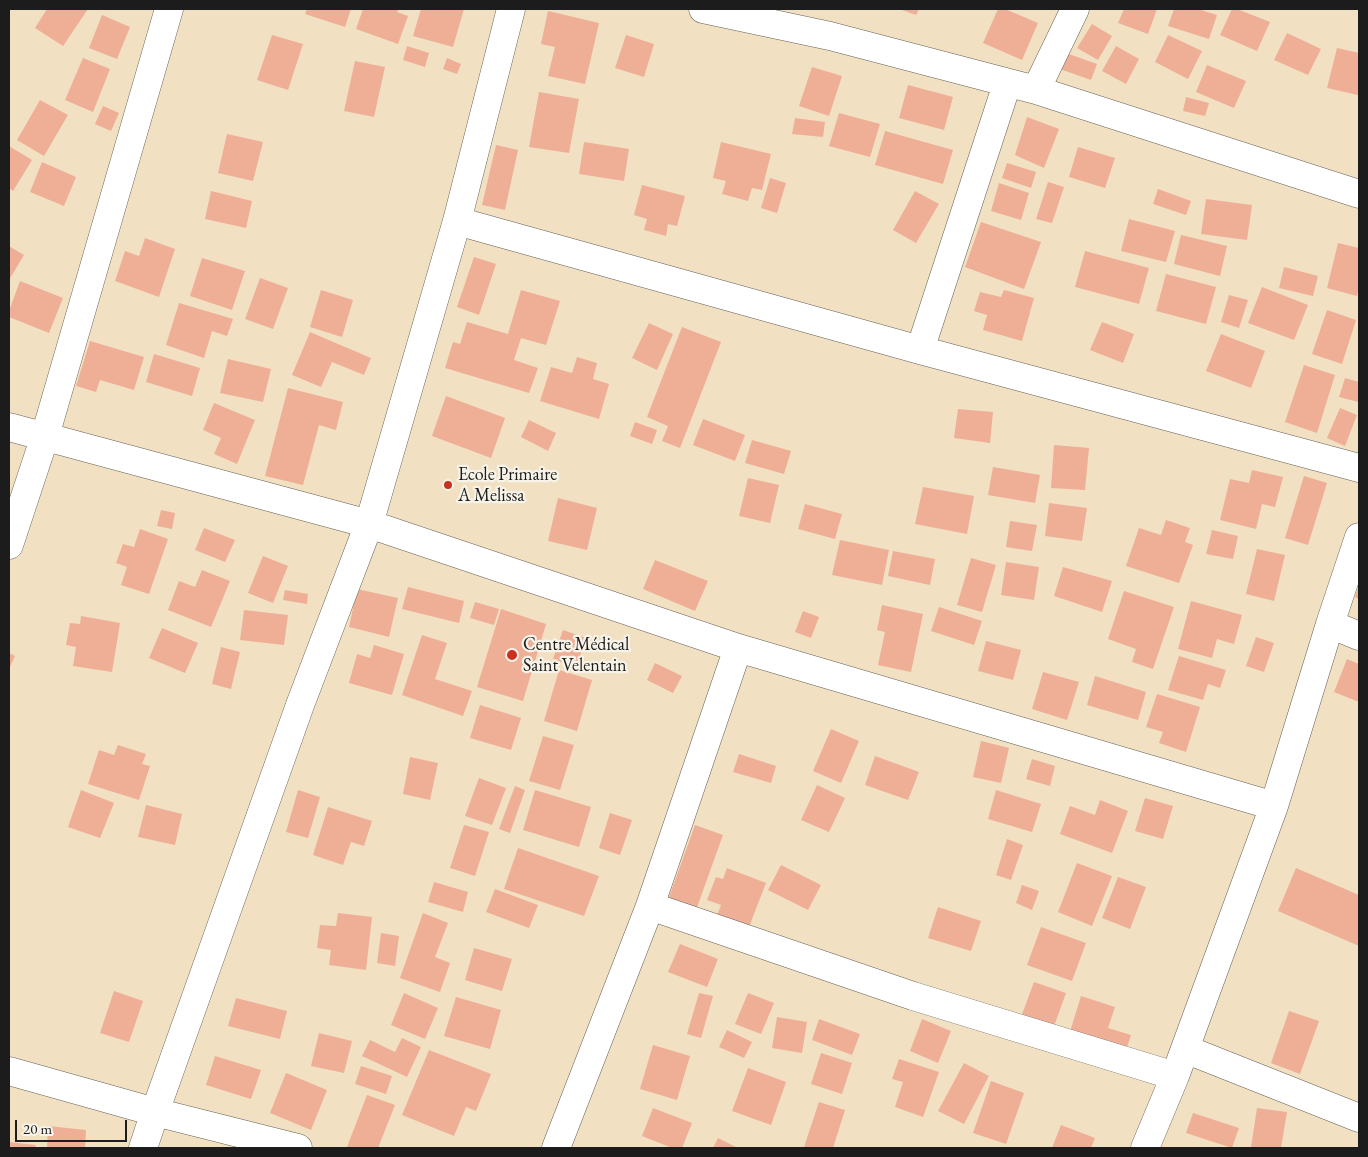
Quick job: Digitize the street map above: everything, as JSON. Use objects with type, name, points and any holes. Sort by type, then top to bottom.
[{"type":"street","points":[[9,545],[45,436],[169,9]]},
{"type":"street","points":[[143,1148],[300,705],[369,524],[456,221],[511,9]]},
{"type":"street","points":[[703,9],[830,36],[1036,90],[1359,194]]},
{"type":"street","points":[[1036,90],[1075,9]]},
{"type":"street","points":[[920,350],[1008,84]]},
{"type":"street","points":[[456,221],[920,350],[1359,468]]},
{"type":"street","points":[[9,427],[369,524],[738,648],[1274,806]]},
{"type":"street","points":[[1145,1148],[1175,1076],[1274,806],[1359,537]]},
{"type":"street","points":[[1330,624],[1359,636]]},
{"type":"street","points":[[556,1148],[650,906],[738,648]]},
{"type":"street","points":[[650,906],[913,996],[1175,1076]]},
{"type":"street","points":[[1185,1049],[1359,1118]]},
{"type":"street","points":[[9,1071],[155,1112],[298,1148]]},
{"type":"building","points":[[47,9],[88,9],[63,46],[35,28]]},
{"type":"building","points":[[307,9],[351,9],[345,27],[305,14]]},
{"type":"building","points":[[363,9],[399,9],[397,12],[408,16],[398,44],[356,29]]},
{"type":"building","points":[[421,9],[464,9],[453,47],[413,36]]},
{"type":"building","points":[[899,9],[919,9],[916,15]]},
{"type":"building","points":[[998,9],[1005,9],[1038,23],[1022,60],[983,43]]},
{"type":"building","points":[[1124,9],[1157,9],[1148,34],[1118,23]]},
{"type":"building","points":[[1174,9],[1198,9],[1217,15],[1209,39],[1168,26]]},
{"type":"building","points":[[1232,9],[1237,9],[1270,22],[1257,51],[1220,35]]},
{"type":"building","points":[[548,11],[599,23],[585,84],[548,76],[555,47],[541,44]]},
{"type":"building","points":[[102,15],[130,27],[117,59],[89,48]]},
{"type":"building","points":[[1092,24],[1112,36],[1098,60],[1077,48]]},
{"type":"building","points":[[1287,33],[1321,49],[1308,75],[1274,60]]},
{"type":"building","points":[[272,35],[303,44],[288,90],[257,80]]},
{"type":"building","points":[[626,35],[654,44],[644,77],[615,68]]},
{"type":"building","points":[[1168,35],[1202,51],[1188,79],[1155,62]]},
{"type":"building","points":[[407,46],[429,53],[425,67],[403,60]]},
{"type":"building","points":[[1116,46],[1139,59],[1126,84],[1102,71]]},
{"type":"building","points":[[1337,48],[1359,53],[1358,95],[1327,88]]},
{"type":"building","points":[[1066,53],[1097,64],[1091,80],[1060,69]]},
{"type":"building","points":[[83,58],[110,69],[93,112],[65,100]]},
{"type":"building","points":[[447,58],[461,64],[457,74],[443,69]]},
{"type":"building","points":[[355,61],[385,67],[374,117],[344,111]]},
{"type":"building","points":[[1207,65],[1246,81],[1234,108],[1196,92]]},
{"type":"building","points":[[812,67],[842,76],[829,116],[799,106]]},
{"type":"building","points":[[908,85],[953,97],[944,130],[899,118]]},
{"type":"building","points":[[539,92],[579,99],[569,153],[529,147]]},
{"type":"building","points":[[1186,97],[1209,103],[1205,116],[1183,111]]},
{"type":"building","points":[[40,100],[68,115],[44,156],[17,140]]},
{"type":"building","points":[[103,106],[119,113],[111,131],[95,124]]},
{"type":"building","points":[[839,113],[880,124],[870,157],[829,146]]},
{"type":"building","points":[[1027,117],[1059,129],[1044,168],[1015,155]]},
{"type":"building","points":[[795,118],[825,122],[823,137],[792,134]]},
{"type":"building","points":[[885,131],[953,150],[943,184],[875,165]]},
{"type":"building","points":[[227,134],[263,142],[253,181],[218,173]]},
{"type":"building","points":[[584,142],[629,149],[624,181],[579,174]]},
{"type":"building","points":[[721,142],[771,154],[762,190],[752,188],[748,201],[722,194],[726,181],[713,178]]},
{"type":"building","points":[[496,145],[518,150],[505,210],[482,205]]},
{"type":"building","points":[[9,146],[32,160],[13,191],[9,188]]},
{"type":"building","points":[[1078,147],[1115,158],[1105,188],[1069,177]]},
{"type":"building","points":[[42,162],[76,177],[64,206],[30,192]]},
{"type":"building","points":[[1007,163],[1036,172],[1031,188],[1002,178]]},
{"type":"building","points":[[770,178],[786,183],[777,213],[761,208]]},
{"type":"building","points":[[1048,182],[1064,187],[1052,223],[1036,219]]},
{"type":"building","points":[[999,183],[1029,193],[1021,220],[991,211]]},
{"type":"building","points":[[642,185],[685,196],[677,226],[668,224],[666,236],[644,230],[647,219],[634,215]]},
{"type":"building","points":[[1158,189],[1191,201],[1186,215],[1153,204]]},
{"type":"building","points":[[211,191],[252,201],[246,228],[205,219]]},
{"type":"building","points":[[915,191],[939,204],[916,243],[893,230]]},
{"type":"building","points":[[1206,199],[1252,205],[1247,240],[1201,234]]},
{"type":"building","points":[[1129,219],[1175,231],[1166,262],[1121,251]]},
{"type":"building","points":[[981,222],[1041,242],[1024,289],[965,267]]},
{"type":"building","points":[[1181,235],[1227,246],[1220,276],[1174,264]]},
{"type":"building","points":[[145,238],[175,249],[159,297],[115,281],[125,251],[139,256]]},
{"type":"building","points":[[1338,243],[1359,248],[1359,288],[1357,296],[1327,288]]},
{"type":"building","points":[[9,246],[24,255],[9,280]]},
{"type":"building","points":[[1085,251],[1149,268],[1139,304],[1075,287]]},
{"type":"building","points":[[474,257],[496,264],[479,315],[457,307]]},
{"type":"building","points":[[202,258],[245,271],[232,310],[190,296]]},
{"type":"building","points":[[1284,267],[1318,276],[1313,296],[1279,288]]},
{"type":"building","points":[[1166,274],[1216,287],[1206,324],[1156,311]]},
{"type":"building","points":[[260,278],[288,288],[273,329],[245,319]]},
{"type":"building","points":[[20,281],[63,298],[49,333],[9,317],[9,311]]},
{"type":"building","points":[[1262,287],[1308,305],[1294,340],[1248,323]]},
{"type":"building","points":[[321,290],[353,300],[342,337],[310,327]]},
{"type":"building","points":[[521,290],[560,301],[546,345],[521,338],[514,360],[538,368],[529,393],[445,368],[453,342],[460,344],[467,322],[508,334]]},
{"type":"building","points":[[1004,290],[1034,298],[1022,341],[983,330],[987,315],[974,311],[980,292],[1001,297]]},
{"type":"building","points":[[1229,295],[1248,300],[1239,328],[1221,322]]},
{"type":"building","points":[[179,303],[233,319],[227,336],[212,331],[204,358],[166,345]]},
{"type":"building","points":[[1327,310],[1356,320],[1342,364],[1312,354]]},
{"type":"building","points":[[1102,322],[1134,334],[1123,363],[1090,350]]},
{"type":"building","points":[[649,323],[673,334],[657,370],[632,358]]},
{"type":"building","points":[[682,327],[721,342],[680,448],[662,441],[668,426],[647,417]]},
{"type":"building","points":[[310,332],[371,358],[364,375],[332,362],[321,387],[292,375]]},
{"type":"building","points":[[1221,334],[1265,351],[1251,388],[1206,371]]},
{"type":"building","points":[[90,341],[144,357],[134,390],[100,380],[96,392],[76,386]]},
{"type":"building","points":[[154,354],[200,368],[192,396],[146,382]]},
{"type":"building","points":[[577,357],[597,363],[593,379],[609,384],[599,419],[540,401],[551,367],[572,373]]},
{"type":"building","points":[[228,359],[271,369],[263,402],[220,393]]},
{"type":"building","points":[[1304,365],[1335,375],[1317,433],[1285,422]]},
{"type":"building","points":[[1345,378],[1359,382],[1358,402],[1339,397]]},
{"type":"building","points":[[288,388],[343,402],[336,430],[319,425],[303,485],[265,476]]},
{"type":"building","points":[[446,396],[505,418],[491,458],[432,436]]},
{"type":"building","points":[[214,403],[255,420],[237,464],[214,454],[221,438],[203,430]]},
{"type":"building","points":[[1340,408],[1357,415],[1345,446],[1327,438]]},
{"type":"building","points":[[958,409],[993,412],[990,443],[954,438]]},
{"type":"building","points":[[703,419],[745,435],[735,461],[693,445]]},
{"type":"building","points":[[529,420],[556,433],[548,451],[521,437]]},
{"type":"building","points":[[635,422],[657,430],[652,444],[630,436]]},
{"type":"building","points":[[752,440],[791,451],[784,474],[745,463]]},
{"type":"building","points":[[1054,445],[1089,448],[1085,490],[1051,488]]},
{"type":"building","points":[[993,467],[1040,475],[1035,503],[988,495]]},
{"type":"building","points":[[1252,470],[1283,477],[1275,507],[1262,504],[1256,529],[1220,520],[1230,479],[1249,483]]},
{"type":"building","points":[[1304,476],[1327,483],[1308,545],[1285,538]]},
{"type":"building","points":[[748,478],[779,485],[770,523],[739,516]]},
{"type":"building","points":[[923,487],[974,496],[967,534],[915,524]]},
{"type":"building","points":[[558,498],[597,508],[587,550],[548,541]]},
{"type":"building","points":[[1049,503],[1087,508],[1082,541],[1045,536]]},
{"type":"building","points":[[805,504],[842,514],[835,539],[798,529]]},
{"type":"building","points":[[161,510],[175,513],[172,529],[157,526]]},
{"type":"building","points":[[1166,520],[1190,528],[1185,542],[1193,545],[1179,583],[1126,566],[1139,528],[1161,535]]},
{"type":"building","points":[[1010,521],[1037,525],[1032,551],[1006,547]]},
{"type":"building","points":[[204,528],[235,540],[225,562],[195,550]]},
{"type":"building","points":[[140,529],[168,539],[149,594],[121,585],[127,567],[116,563],[123,544],[134,547]]},
{"type":"building","points":[[1212,530],[1238,536],[1233,559],[1206,554]]},
{"type":"building","points":[[840,540],[889,550],[882,585],[832,575]]},
{"type":"building","points":[[1257,549],[1285,555],[1274,601],[1246,594]]},
{"type":"building","points":[[893,551],[935,559],[930,585],[888,576]]},
{"type":"building","points":[[263,556],[288,566],[273,603],[248,593]]},
{"type":"building","points":[[971,558],[996,565],[982,612],[957,605]]},
{"type":"building","points":[[655,560],[708,581],[695,611],[643,589]]},
{"type":"building","points":[[1006,562],[1039,567],[1034,600],[1001,595]]},
{"type":"building","points":[[1063,567],[1112,581],[1102,612],[1054,596]]},
{"type":"building","points":[[202,570],[230,581],[211,627],[168,610],[179,581],[195,587]]},
{"type":"building","points":[[1359,585],[1359,599],[1355,597]]},
{"type":"building","points":[[408,587],[464,601],[459,623],[402,609]]},
{"type":"building","points":[[357,589],[398,598],[389,637],[349,627]]},
{"type":"building","points":[[285,590],[308,594],[307,604],[283,600]]},
{"type":"building","points":[[1124,591],[1174,607],[1153,669],[1132,662],[1136,649],[1108,639]]},
{"type":"building","points":[[1191,601],[1242,615],[1234,644],[1217,639],[1212,658],[1178,649]]},
{"type":"building","points":[[475,602],[499,609],[494,625],[470,618]]},
{"type":"building","points":[[882,605],[923,614],[911,672],[878,665],[885,632],[877,630]]},
{"type":"building","points":[[939,607],[982,621],[974,645],[931,631]]},
{"type":"building","points":[[501,609],[546,624],[523,701],[477,687]]},
{"type":"building","points":[[244,610],[288,615],[284,645],[240,640]]},
{"type":"building","points":[[803,611],[819,617],[811,638],[795,632]]},
{"type":"building","points":[[81,616],[120,623],[112,672],[73,666],[76,647],[66,645],[70,623],[80,624]]},
{"type":"building","points":[[162,628],[198,643],[185,673],[149,658]]},
{"type":"building","points":[[563,630],[586,638],[576,668],[553,659]]},
{"type":"building","points":[[422,635],[447,643],[435,679],[472,691],[463,716],[402,695]]},
{"type":"building","points":[[1256,637],[1274,643],[1264,672],[1246,666]]},
{"type":"building","points":[[986,641],[1021,650],[1013,680],[978,671]]},
{"type":"building","points":[[374,645],[404,654],[392,695],[349,683],[357,654],[370,658]]},
{"type":"building","points":[[221,647],[240,652],[231,689],[212,684]]},
{"type":"building","points":[[9,653],[15,656],[9,669]]},
{"type":"building","points":[[1179,656],[1226,670],[1220,688],[1208,684],[1203,700],[1168,690]]},
{"type":"building","points":[[1347,659],[1359,664],[1359,702],[1334,692]]},
{"type":"building","points":[[655,663],[682,676],[673,693],[647,680]]},
{"type":"building","points":[[559,670],[592,680],[577,731],[544,721]]},
{"type":"building","points":[[1043,672],[1079,682],[1067,720],[1032,709]]},
{"type":"building","points":[[1095,676],[1146,692],[1138,720],[1087,705]]},
{"type":"building","points":[[1157,694],[1200,707],[1186,752],[1159,743],[1163,732],[1146,727]]},
{"type":"building","points":[[480,705],[521,718],[511,750],[470,738]]},
{"type":"building","points":[[831,729],[859,741],[841,783],[813,771]]},
{"type":"building","points":[[543,736],[574,745],[560,790],[529,781]]},
{"type":"building","points":[[981,741],[1009,748],[1001,783],[973,777]]},
{"type":"building","points":[[118,745],[146,754],[142,764],[150,766],[139,800],[88,784],[99,750],[114,755]]},
{"type":"building","points":[[739,754],[776,766],[771,783],[733,772]]},
{"type":"building","points":[[875,756],[919,772],[908,800],[865,785]]},
{"type":"building","points":[[410,757],[438,763],[430,800],[403,794]]},
{"type":"building","points":[[1032,759],[1055,766],[1050,786],[1026,779]]},
{"type":"building","points":[[479,778],[506,788],[492,825],[465,816]]},
{"type":"building","points":[[817,785],[845,798],[829,832],[801,820]]},
{"type":"building","points":[[515,786],[525,790],[510,833],[499,829]]},
{"type":"building","points":[[81,790],[114,803],[100,838],[68,827]]},
{"type":"building","points":[[298,790],[320,797],[308,838],[286,832]]},
{"type":"building","points":[[535,790],[591,807],[579,847],[523,830]]},
{"type":"building","points":[[996,790],[1041,804],[1032,832],[988,819]]},
{"type":"building","points":[[1145,798],[1173,806],[1163,839],[1135,831]]},
{"type":"building","points":[[1100,800],[1128,811],[1112,853],[1060,834],[1070,806],[1095,815]]},
{"type":"building","points":[[146,805],[182,814],[175,845],[138,837]]},
{"type":"building","points":[[328,807],[372,821],[364,846],[351,842],[343,865],[313,855]]},
{"type":"building","points":[[610,813],[632,820],[620,855],[599,848]]},
{"type":"building","points":[[464,825],[489,832],[475,876],[450,868]]},
{"type":"building","points":[[695,825],[723,835],[696,910],[668,900]]},
{"type":"building","points":[[1007,839],[1023,845],[1011,880],[996,875]]},
{"type":"building","points":[[518,848],[599,876],[584,916],[504,889]]},
{"type":"building","points":[[1077,863],[1112,876],[1092,926],[1058,912]]},
{"type":"building","points":[[781,865],[821,885],[808,910],[768,890]]},
{"type":"building","points":[[727,868],[766,883],[747,932],[715,920],[721,905],[707,900],[716,877],[723,879]]},
{"type":"building","points":[[1296,868],[1359,895],[1359,946],[1278,911]]},
{"type":"building","points":[[1118,877],[1146,887],[1130,929],[1102,918]]},
{"type":"building","points":[[434,882],[468,892],[463,912],[428,902]]},
{"type":"building","points":[[1022,885],[1039,891],[1032,910],[1016,903]]},
{"type":"building","points":[[495,889],[538,905],[529,928],[486,912]]},
{"type":"building","points":[[938,907],[981,921],[971,951],[928,938]]},
{"type":"building","points":[[338,913],[372,917],[366,970],[329,965],[331,950],[317,948],[320,925],[336,926]]},
{"type":"building","points":[[423,913],[448,923],[435,957],[450,963],[440,992],[400,978]]},
{"type":"building","points":[[1041,927],[1086,943],[1072,981],[1027,965]]},
{"type":"building","points":[[381,933],[399,936],[395,966],[377,963]]},
{"type":"building","points":[[680,944],[718,959],[707,987],[668,972]]},
{"type":"building","points":[[474,948],[512,959],[502,991],[465,980]]},
{"type":"building","points":[[1034,982],[1066,993],[1053,1029],[1021,1017]]},
{"type":"building","points":[[114,991],[143,1001],[129,1042],[100,1033]]},
{"type":"building","points":[[404,993],[438,1008],[425,1039],[391,1025]]},
{"type":"building","points":[[699,993],[713,996],[701,1038],[687,1034]]},
{"type":"building","points":[[748,993],[774,1003],[761,1034],[735,1024]]},
{"type":"building","points":[[1081,996],[1115,1007],[1108,1028],[1131,1035],[1125,1053],[1069,1035]]},
{"type":"building","points":[[456,997],[501,1010],[490,1049],[444,1036]]},
{"type":"building","points":[[236,998],[287,1011],[280,1039],[228,1026]]},
{"type":"building","points":[[1289,1011],[1319,1021],[1300,1074],[1271,1063]]},
{"type":"building","points":[[777,1017],[807,1022],[802,1053],[772,1048]]},
{"type":"building","points":[[819,1019],[860,1034],[852,1055],[812,1040]]},
{"type":"building","points":[[922,1019],[951,1031],[938,1063],[910,1051]]},
{"type":"building","points":[[727,1030],[752,1042],[744,1058],[719,1047]]},
{"type":"building","points":[[319,1033],[352,1041],[344,1073],[311,1066]]},
{"type":"building","points":[[402,1038],[421,1047],[407,1077],[362,1056],[370,1040],[395,1052]]},
{"type":"building","points":[[653,1045],[690,1056],[677,1100],[640,1089]]},
{"type":"building","points":[[429,1050],[491,1074],[476,1111],[466,1107],[454,1136],[402,1115]]},
{"type":"building","points":[[821,1053],[852,1063],[842,1094],[811,1084]]},
{"type":"building","points":[[215,1056],[261,1070],[251,1099],[206,1085]]},
{"type":"building","points":[[899,1059],[939,1072],[923,1117],[895,1107],[903,1082],[892,1079]]},
{"type":"building","points":[[964,1063],[989,1076],[964,1124],[938,1111]]},
{"type":"building","points":[[361,1066],[392,1076],[386,1094],[355,1084]]},
{"type":"building","points":[[748,1068],[786,1082],[771,1125],[732,1111]]},
{"type":"building","points":[[286,1073],[327,1090],[311,1130],[270,1113]]},
{"type":"building","points":[[991,1081],[1024,1093],[1006,1144],[973,1133]]},
{"type":"building","points":[[367,1095],[395,1105],[378,1148],[347,1147]]},
{"type":"building","points":[[819,1102],[845,1110],[833,1148],[804,1147]]},
{"type":"building","points":[[653,1108],[692,1123],[682,1148],[672,1148],[642,1136]]},
{"type":"building","points":[[1257,1108],[1287,1112],[1281,1148],[1251,1147]]},
{"type":"building","points":[[1193,1113],[1239,1128],[1232,1148],[1186,1133]]},
{"type":"building","points":[[1061,1125],[1095,1138],[1091,1148],[1052,1148]]},
{"type":"building","points":[[48,1126],[86,1130],[85,1148],[47,1148]]},
{"type":"building","points":[[718,1138],[738,1148],[713,1148]]},
{"type":"building","points":[[9,1142],[36,1145],[35,1148],[9,1148]]},
{"type":"place","name":"Ecole Primaire A Melissa","points":[[448,485]]},
{"type":"place","name":"Centre Médical Saint Velentain","points":[[512,655]]}]
